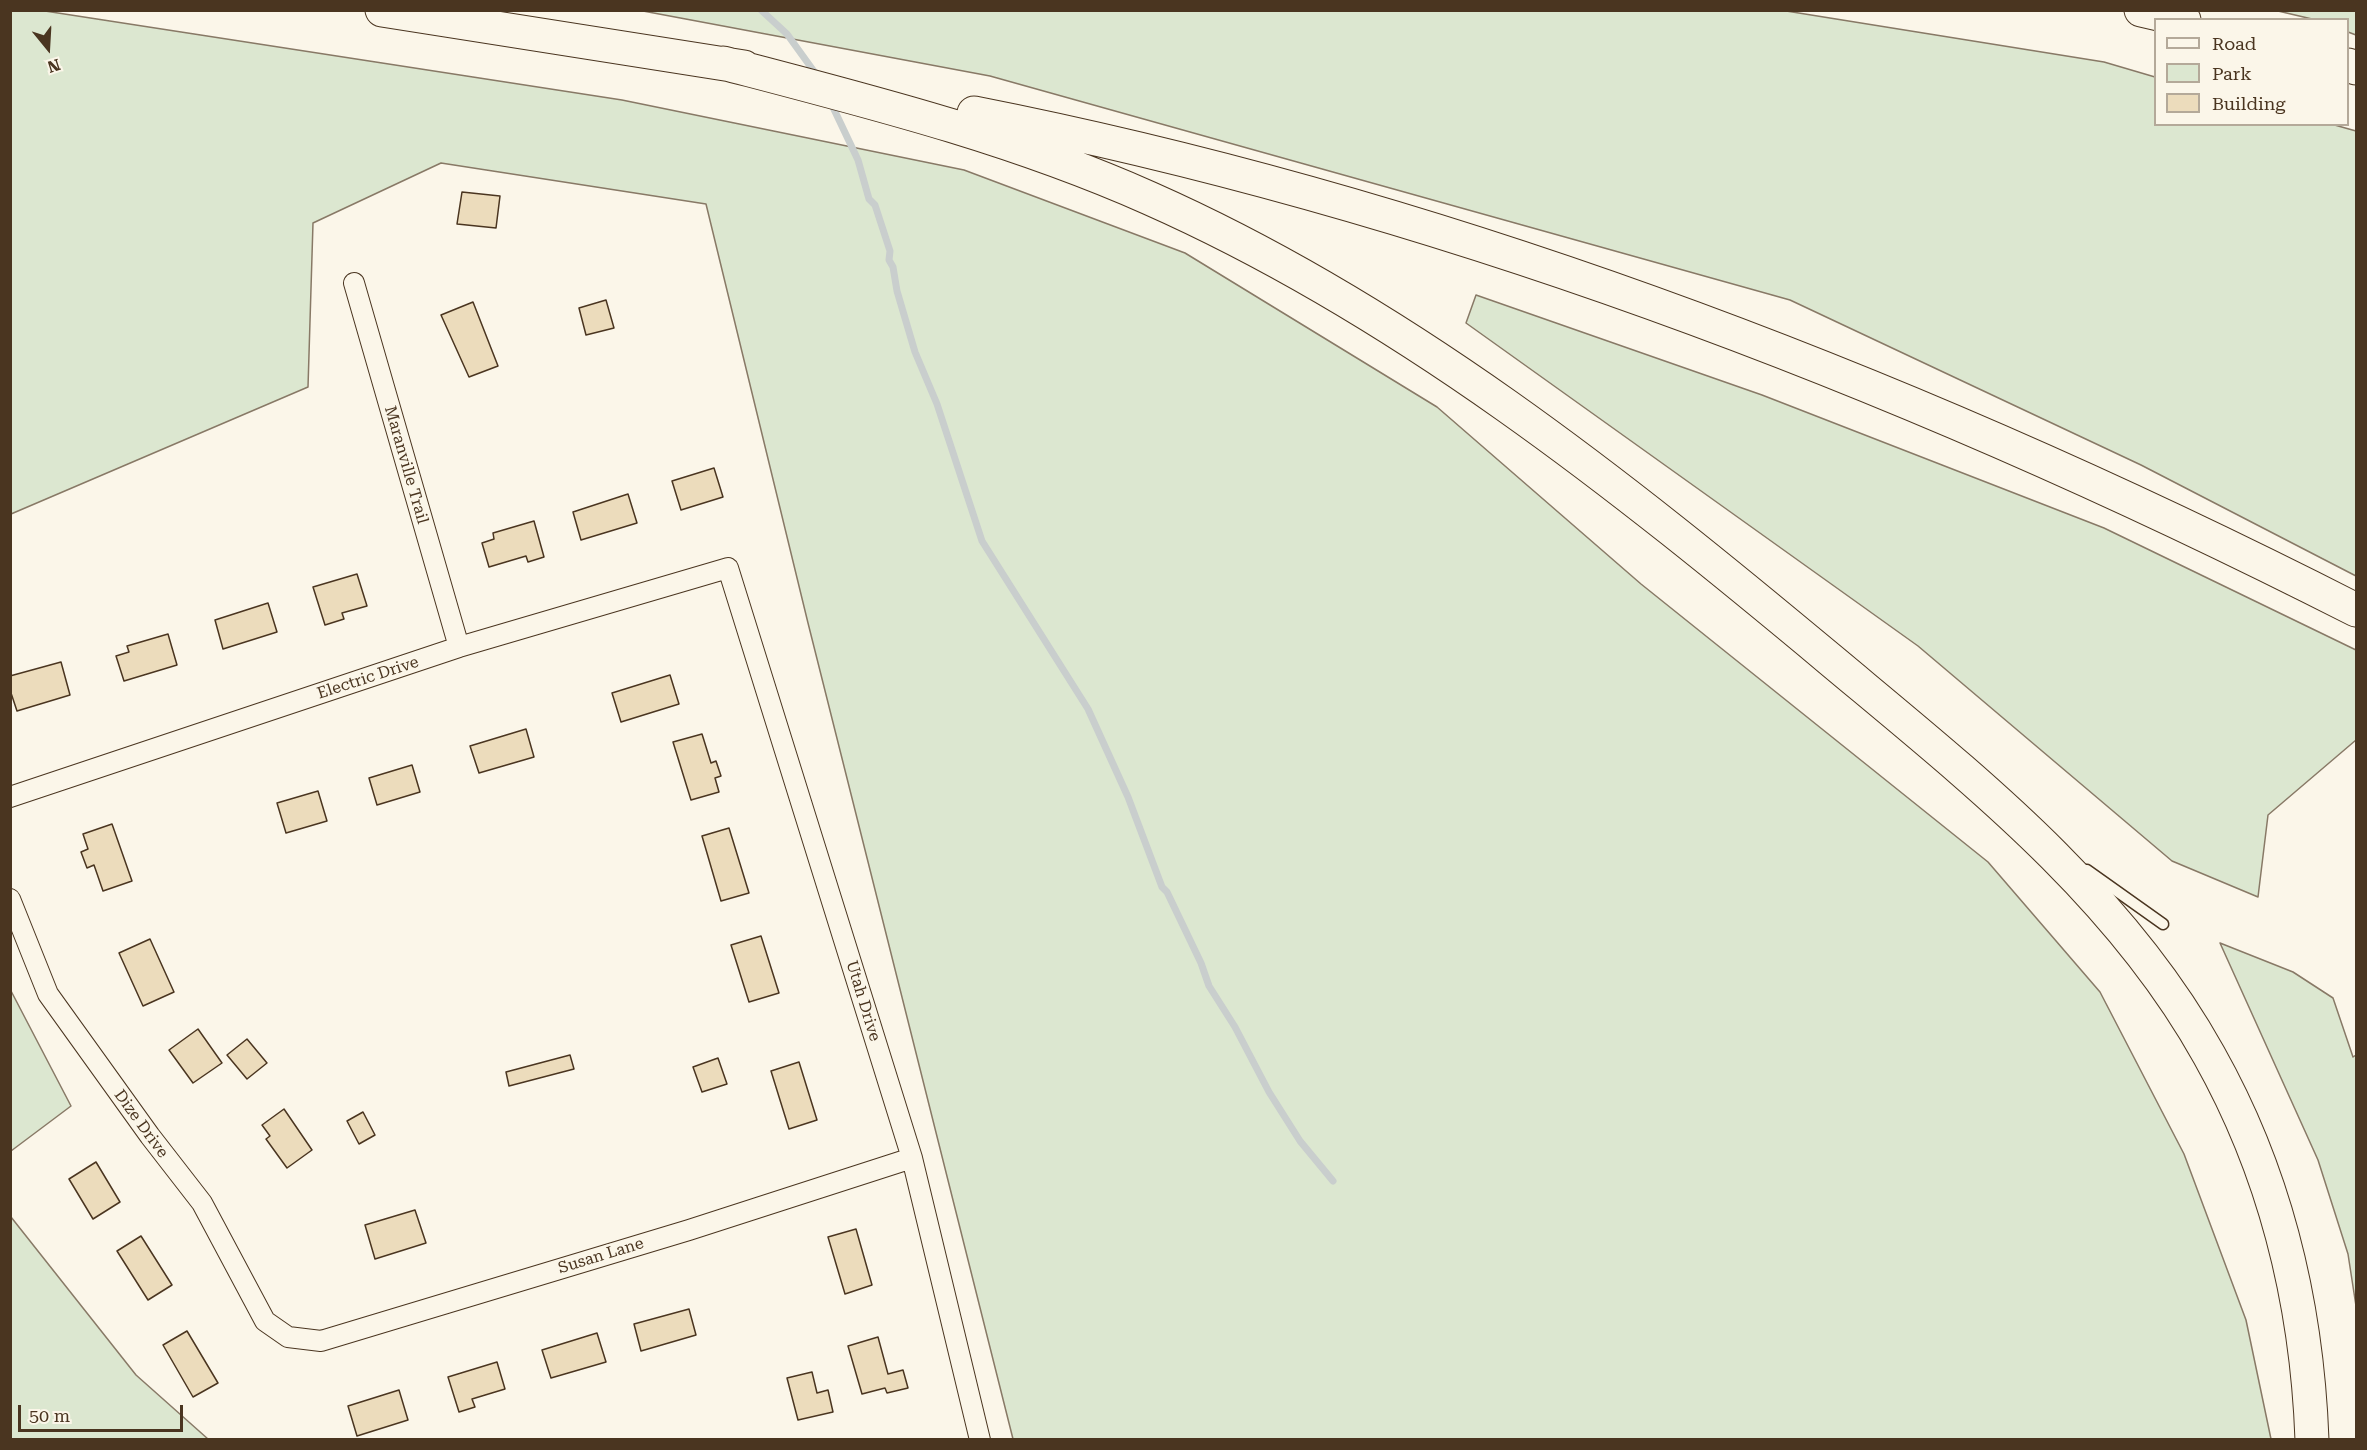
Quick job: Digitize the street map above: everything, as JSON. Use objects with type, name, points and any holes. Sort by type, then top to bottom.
[{"type":"highway","points":[[382,10],[723,63],[1095,137],[1323,197],[1560,271],[1773,347],[1991,437],[2214,538],[2356,610]]},
{"type":"highway","points":[[2141,10],[2175,18]]},
{"type":"highway","points":[[723,63],[996,138],[1062,161],[1194,220],[1359,308],[1452,366],[1526,418],[1771,610],[2024,825],[2080,881],[2126,934],[2169,991],[2207,1050],[2235,1103],[2259,1158],[2275,1206],[2295,1284],[2310,1383],[2312,1440]]},
{"type":"street","name":"Maranville Trail","points":[[354,283],[459,647]]},
{"type":"street","name":"Electric Drive","points":[[10,797],[459,647],[728,568]]},
{"type":"street","name":"Utah Drive","points":[[728,568],[912,1158],[980,1440]]},
{"type":"street","name":"Dize Drive","points":[[10,899],[48,994],[150,1137],[202,1203],[265,1321],[288,1337]]},
{"type":"street","name":"Susan Lane","points":[[288,1337],[321,1341],[677,1233],[912,1158]]},
{"type":"lane","points":[[2024,825],[2163,924]]},
{"type":"green space","points":[[11,10],[45,11],[622,100],[964,170],[1185,253],[1437,407],[1641,584],[1988,862],[2100,992],[2184,1154],[2246,1320],[2271,1439],[1013,1439],[808,623],[706,204],[441,163],[313,223],[308,387],[11,514]]},
{"type":"green space","points":[[1780,10],[2104,62],[2154,77],[2154,126],[2338,126],[2356,131],[2356,576],[2141,465],[1790,300],[990,76],[643,11]]},
{"type":"green space","points":[[2278,11],[2356,11],[2356,35],[2349,32],[2349,18],[2308,18]]},
{"type":"green space","points":[[1476,295],[1762,395],[2104,528],[2356,650],[2356,740],[2268,815],[2258,897],[2172,861],[1918,646],[1466,323]]},
{"type":"green space","points":[[2220,943],[2293,972],[2333,998],[2353,1057],[2356,1055],[2356,1306],[2348,1254],[2318,1160]]},
{"type":"green space","points":[[10,989],[71,1106],[11,1151],[10,1151]]},
{"type":"green space","points":[[11,1217],[136,1375],[208,1439],[11,1439]]},
{"type":"building","points":[[462,192],[500,196],[496,228],[457,224]]},
{"type":"building","points":[[606,300],[614,328],[586,335],[579,308]]},
{"type":"building","points":[[473,302],[498,366],[469,377],[441,315]]},
{"type":"building","points":[[714,468],[723,497],[681,510],[672,481]]},
{"type":"building","points":[[628,494],[637,523],[581,540],[573,512]]},
{"type":"building","points":[[534,521],[544,557],[528,562],[526,556],[489,567],[482,543],[494,539],[493,533]]},
{"type":"building","points":[[357,574],[367,606],[342,613],[344,619],[325,625],[313,587]]},
{"type":"building","points":[[268,603],[277,632],[223,649],[215,620]]},
{"type":"building","points":[[168,634],[177,665],[124,681],[116,656],[129,652],[127,646]]},
{"type":"building","points":[[61,662],[70,695],[17,711],[10,690],[10,676]]},
{"type":"building","points":[[670,675],[679,704],[621,722],[612,693]]},
{"type":"building","points":[[526,729],[534,757],[479,773],[470,746]]},
{"type":"building","points":[[702,734],[711,763],[716,761],[721,776],[715,778],[719,792],[691,800],[673,742]]},
{"type":"building","points":[[412,765],[420,792],[377,805],[369,778]]},
{"type":"building","points":[[318,791],[327,821],[286,833],[277,803]]},
{"type":"building","points":[[112,824],[132,881],[103,891],[94,865],[87,868],[81,852],[88,849],[83,834]]},
{"type":"building","points":[[729,828],[749,893],[721,901],[702,836]]},
{"type":"building","points":[[761,936],[779,993],[749,1002],[731,945]]},
{"type":"building","points":[[150,939],[174,992],[143,1006],[119,953]]},
{"type":"building","points":[[198,1029],[222,1063],[193,1083],[169,1050]]},
{"type":"building","points":[[247,1039],[267,1063],[247,1079],[227,1055]]},
{"type":"building","points":[[570,1055],[574,1069],[509,1086],[506,1072]]},
{"type":"building","points":[[718,1058],[727,1084],[702,1092],[693,1067]]},
{"type":"building","points":[[799,1062],[817,1120],[789,1129],[771,1071]]},
{"type":"building","points":[[284,1109],[312,1150],[287,1168],[266,1139],[270,1136],[262,1125]]},
{"type":"building","points":[[363,1112],[375,1135],[359,1144],[347,1121]]},
{"type":"building","points":[[96,1162],[120,1202],[93,1219],[69,1179]]},
{"type":"building","points":[[415,1210],[426,1243],[375,1259],[365,1225]]},
{"type":"building","points":[[856,1229],[872,1285],[845,1294],[828,1237]]},
{"type":"building","points":[[141,1236],[172,1285],[148,1300],[117,1251]]},
{"type":"building","points":[[689,1309],[696,1335],[641,1351],[634,1324]]},
{"type":"building","points":[[187,1331],[218,1383],[193,1397],[163,1345]]},
{"type":"building","points":[[597,1333],[606,1362],[551,1378],[542,1350]]},
{"type":"building","points":[[878,1337],[888,1374],[903,1370],[908,1388],[887,1393],[885,1388],[862,1394],[848,1346]]},
{"type":"building","points":[[497,1362],[505,1389],[472,1399],[475,1407],[459,1412],[448,1377]]},
{"type":"building","points":[[812,1372],[817,1393],[828,1390],[833,1412],[798,1420],[787,1378]]},
{"type":"building","points":[[399,1390],[408,1420],[357,1436],[348,1406]]},
{"type":"waterway","points":[[761,10],[787,34],[818,77]]},
{"type":"waterway","points":[[831,103],[858,160],[869,199],[875,205],[890,251],[889,260],[893,267],[897,291],[915,352],[937,404],[982,541],[1088,709],[1128,797],[1162,887],[1167,892],[1201,963],[1209,986],[1235,1027],[1269,1092],[1300,1141],[1333,1181]]}]
